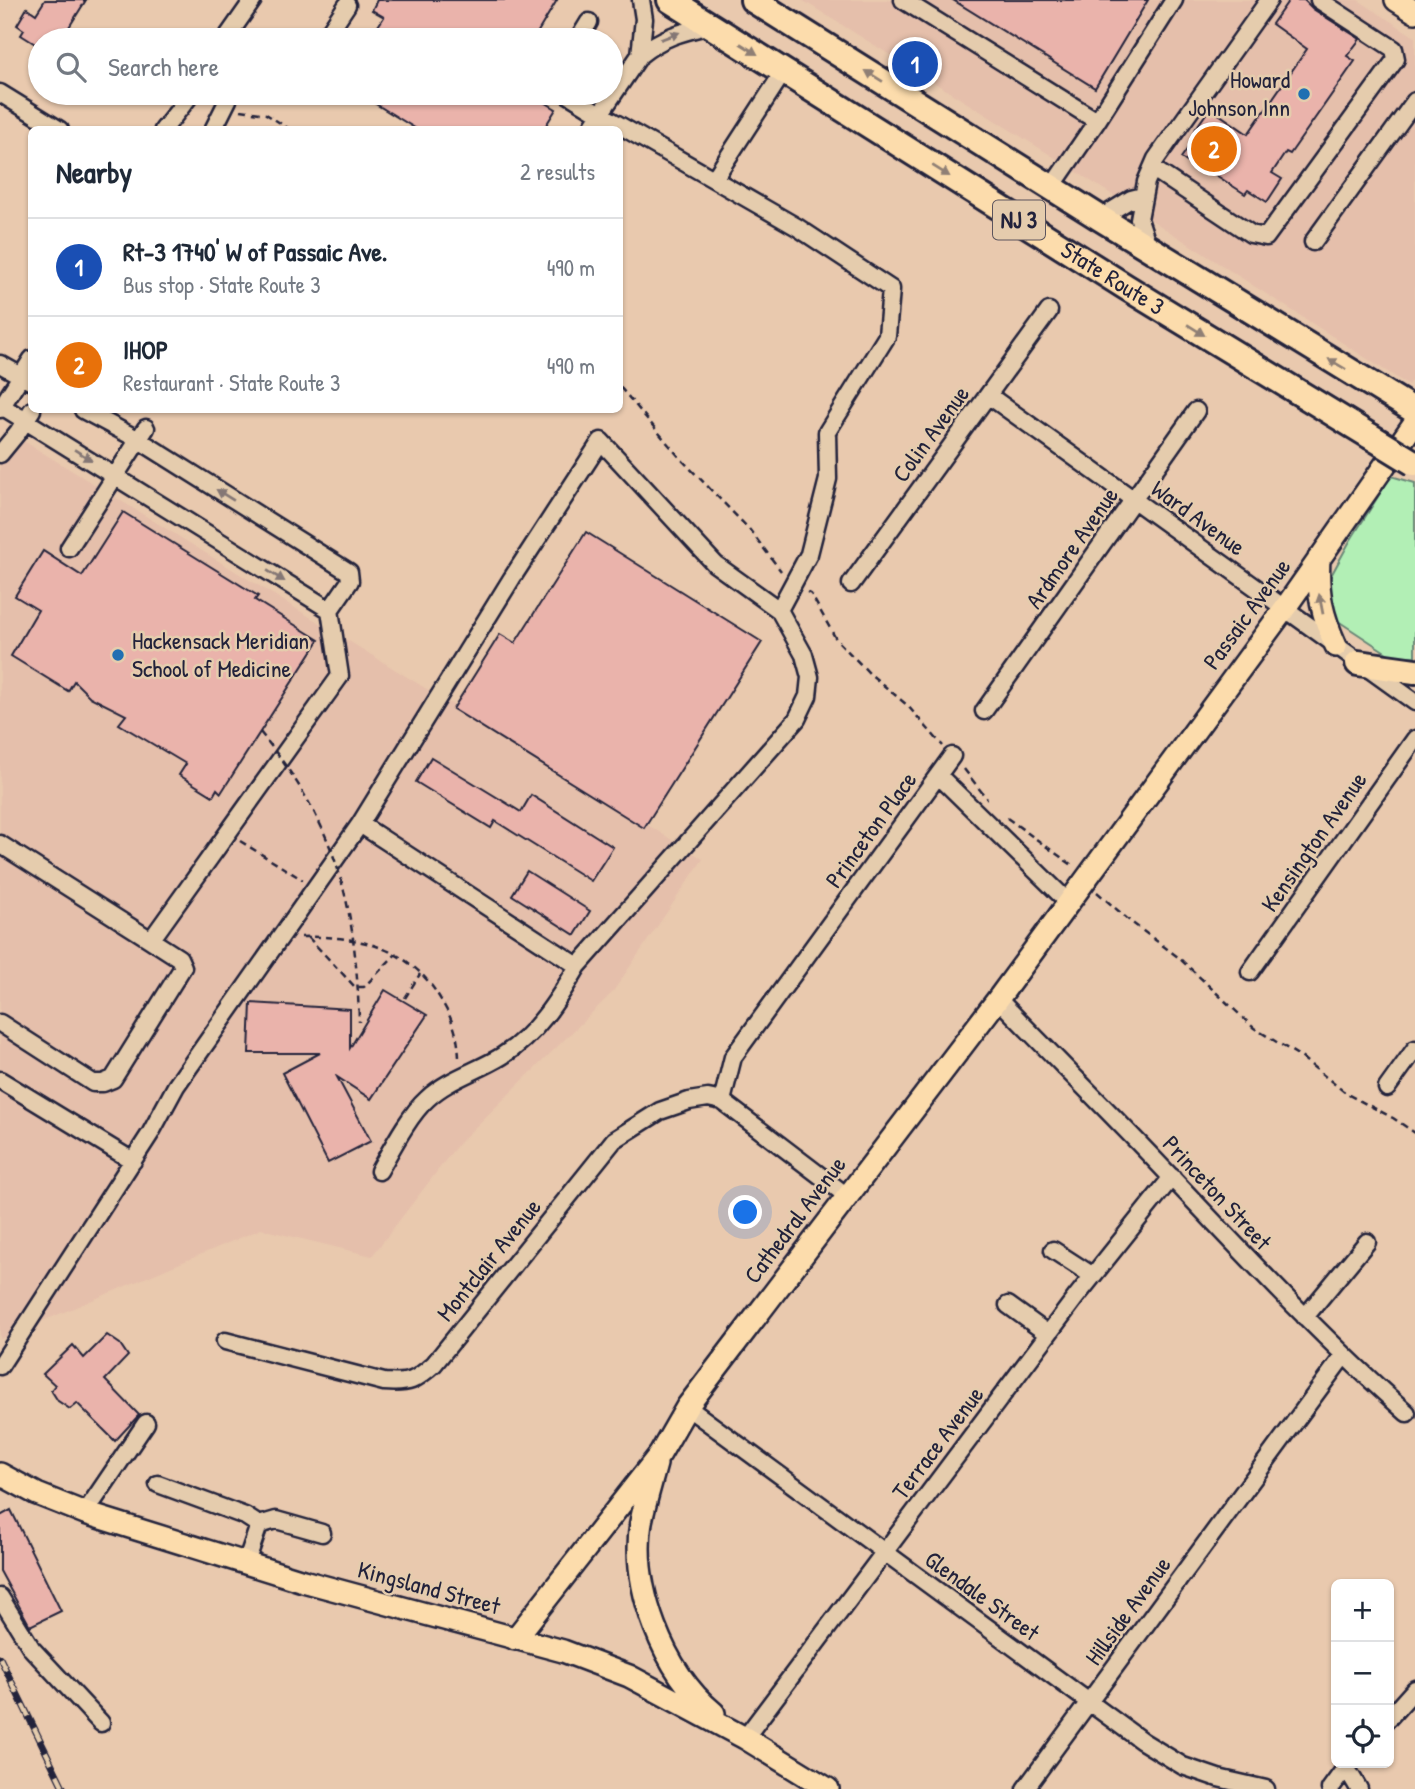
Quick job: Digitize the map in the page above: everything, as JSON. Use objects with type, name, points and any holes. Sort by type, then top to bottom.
[{"type":"highway","name":"State Route 3","points":[[670,0],[1126,287],[1415,463]]},
{"type":"highway","name":"State Route 3","points":[[753,0],[1149,249],[1405,405]]},
{"type":"highway","points":[[1358,663],[1415,671]]},
{"type":"main road","points":[[1396,0],[1415,12]]},
{"type":"main road","name":"Passaic Avenue","points":[[1119,834],[1285,608],[1415,422]]},
{"type":"main road","points":[[1319,558],[1321,609],[1336,646]]},
{"type":"main road","name":"Cathedral Avenue","points":[[515,1639],[660,1454],[687,1407],[998,999],[1119,834]]},
{"type":"main road","points":[[660,1454],[641,1523],[641,1568],[652,1621],[672,1664],[697,1699],[745,1738]]},
{"type":"main road","name":"Kingsland Street","points":[[0,1474],[37,1494],[85,1513],[303,1581],[563,1651],[629,1676],[745,1738],[828,1789]]},
{"type":"street","points":[[236,28],[253,0]]},
{"type":"street","points":[[640,55],[643,19],[641,0]]},
{"type":"street","points":[[904,0],[1097,121]]},
{"type":"street","points":[[1051,188],[1174,0]]},
{"type":"street","points":[[1149,249],[1139,219],[1143,196],[1156,159],[1269,0]]},
{"type":"street","points":[[1152,168],[1251,234],[1266,237],[1396,59],[1394,49],[1319,0]]},
{"type":"street","points":[[331,28],[346,2]]},
{"type":"street","points":[[585,28],[589,22]]},
{"type":"street","points":[[623,80],[640,55],[658,41],[680,32],[711,26]]},
{"type":"street","points":[[714,179],[784,71]]},
{"type":"street","points":[[0,93],[53,126]]},
{"type":"street","points":[[1313,242],[1415,101]]},
{"type":"street","points":[[166,126],[183,105]]},
{"type":"street","points":[[215,126],[224,105]]},
{"type":"street","points":[[585,105],[621,126]]},
{"type":"street","points":[[592,126],[606,105]]},
{"type":"street","points":[[29,111],[44,126]]},
{"type":"street","points":[[623,127],[797,227],[891,289],[887,336],[827,432],[828,479],[810,554],[779,610]]},
{"type":"street","points":[[1100,218],[1131,199],[1143,196]]},
{"type":"street","name":"Colin Avenue","points":[[850,584],[1049,311]]},
{"type":"street","points":[[0,364],[26,379],[1,407],[29,414],[116,475],[330,610]]},
{"type":"street","name":"Ward Avenue","points":[[988,395],[1415,702]]},
{"type":"street","name":"Ardmore Avenue","points":[[984,711],[1196,411]]},
{"type":"street","points":[[90,413],[142,434],[349,572],[351,580],[330,610],[340,676],[151,940]]},
{"type":"street","points":[[0,454],[29,414]]},
{"type":"street","points":[[69,548],[142,434]]},
{"type":"street","points":[[0,1366],[133,1161],[176,1086],[360,824],[512,578],[601,441],[715,564],[779,610],[803,654],[810,677],[808,696],[797,719],[578,966],[554,1005],[534,1029],[503,1055],[426,1099],[398,1138],[379,1171]]},
{"type":"street","name":"Kensington Avenue","points":[[1250,972],[1415,739]]},
{"type":"street","points":[[939,776],[952,756]]},
{"type":"street","name":"Princeton Place","points":[[722,1101],[733,1057],[939,776],[1069,903]]},
{"type":"street","points":[[360,824],[578,966]]},
{"type":"street","points":[[0,844],[179,958],[183,967],[113,1079],[103,1083],[93,1083],[0,1023]]},
{"type":"street","name":"Princeton Street","points":[[998,999],[1172,1177],[1259,1271],[1407,1413]]},
{"type":"street","points":[[1387,1088],[1415,1049]]},
{"type":"street","points":[[0,1080],[133,1161]]},
{"type":"street","name":"Montclair Avenue","points":[[225,1341],[384,1382],[405,1383],[417,1379],[434,1364],[614,1140],[660,1111],[689,1101],[708,1098],[722,1101]]},
{"type":"street","points":[[722,1101],[846,1196]]},
{"type":"street","name":"Terrace Avenue","points":[[745,1738],[1048,1334],[1172,1177]]},
{"type":"street","points":[[1305,1317],[1367,1242]]},
{"type":"street","points":[[1053,1250],[1093,1276]]},
{"type":"street","points":[[1008,1305],[1048,1334]]},
{"type":"street","name":"Hillside Avenue","points":[[1025,1789],[1344,1355]]},
{"type":"street","name":"Glendale Street","points":[[687,1407],[1142,1741],[1184,1766],[1218,1778],[1266,1789]]},
{"type":"street","points":[[85,1513],[146,1423]]},
{"type":"street","points":[[158,1484],[245,1516],[259,1525],[276,1520],[322,1533]]},
{"type":"street","points":[[246,1563],[259,1525]]},
{"type":"street","points":[[0,1597],[32,1649],[101,1723]]},
{"type":"street","points":[[1394,1712],[1415,1689]]},
{"type":"street","points":[[1331,1789],[1346,1768]]},
{"type":"street","points":[[1349,1768],[1359,1789]]},
{"type":"path","points":[[240,105],[265,114],[284,126]]},
{"type":"path","points":[[623,391],[681,459],[749,529],[792,586],[811,594],[836,639],[906,705],[971,776],[989,802]]},
{"type":"path","points":[[260,732],[295,777],[313,807],[343,882],[355,948],[359,1022]]},
{"type":"path","points":[[1005,817],[1074,866]]},
{"type":"path","points":[[228,834],[315,888]]},
{"type":"path","points":[[1097,892],[1131,922],[1178,957],[1254,1028],[1301,1057],[1347,1094],[1415,1133]]},
{"type":"path","points":[[281,938],[335,936],[357,940],[396,954],[420,973],[436,991],[452,1019],[459,1041],[459,1078]]},
{"type":"path","points":[[308,937],[355,987],[364,987],[396,954]]},
{"type":"path","points":[[405,998],[420,973]]},
{"type":"shaded area","points":[[802,0],[1358,0],[1415,37],[1415,376],[1408,385],[1041,149]]},
{"type":"shaded area","points":[[9,432],[703,859],[612,993],[458,1144],[372,1256],[261,1229],[0,1339],[0,446]]},
{"type":"green space","points":[[1391,476],[1415,483],[1415,656],[1393,657],[1335,619],[1327,583]]},
{"type":"building","points":[[45,0],[86,0],[68,28],[28,28],[28,39],[21,35],[24,30],[17,25],[27,8],[36,14]]},
{"type":"building","points":[[377,0],[557,0],[540,28],[377,28],[384,17],[372,10]]},
{"type":"building","points":[[953,0],[1148,0],[1095,88]]},
{"type":"building","name":"Howard Johnson Inn","points":[[1289,0],[1304,0],[1313,9],[1360,39],[1347,56],[1355,61],[1290,154],[1286,152],[1272,173],[1282,179],[1267,202],[1248,190],[1245,194],[1203,167],[1200,171],[1181,158],[1198,134],[1194,131],[1210,108],[1248,134],[1307,49],[1272,24]]},
{"type":"building","points":[[377,105],[550,105],[556,109],[545,126],[412,126]]},
{"type":"building","name":"Hackensack Meridian School of Medicine","points":[[123,512],[258,596],[255,600],[319,640],[221,793],[217,789],[213,796],[179,775],[186,764],[119,724],[126,715],[90,697],[74,681],[68,691],[11,656],[38,610],[15,596],[43,551],[82,576]]},
{"type":"building","points":[[586,532],[762,642],[644,828],[453,709],[500,634],[515,643]]},
{"type":"building","points":[[431,757],[521,812],[531,795],[613,847],[591,881],[495,821],[491,828],[416,782]]},
{"type":"building","points":[[527,871],[590,911],[575,935],[512,895]]},
{"type":"building","points":[[385,990],[427,1015],[371,1099],[337,1077],[371,1141],[328,1163],[282,1073],[320,1053],[249,1053],[251,1003],[350,1009],[350,1048]]},
{"type":"building","points":[[107,1335],[120,1344],[128,1356],[105,1380],[139,1415],[115,1441],[77,1403],[70,1409],[58,1401],[51,1390],[55,1385],[43,1374],[73,1345],[84,1358]]},
{"type":"building","points":[[11,1510],[61,1611],[30,1626],[0,1571],[0,1516]]},
{"type":"railway","points":[[0,1658],[64,1789]]},
{"type":"place","name":"Rt-3 1740' W of Passaic Ave.","points":[[915,64]]},
{"type":"place","name":"Howard Johnson Inn","points":[[1304,94]]},
{"type":"place","name":"IHOP","points":[[1214,149]]},
{"type":"place","name":"Hackensack Meridian School of Medicine","points":[[118,655]]}]
